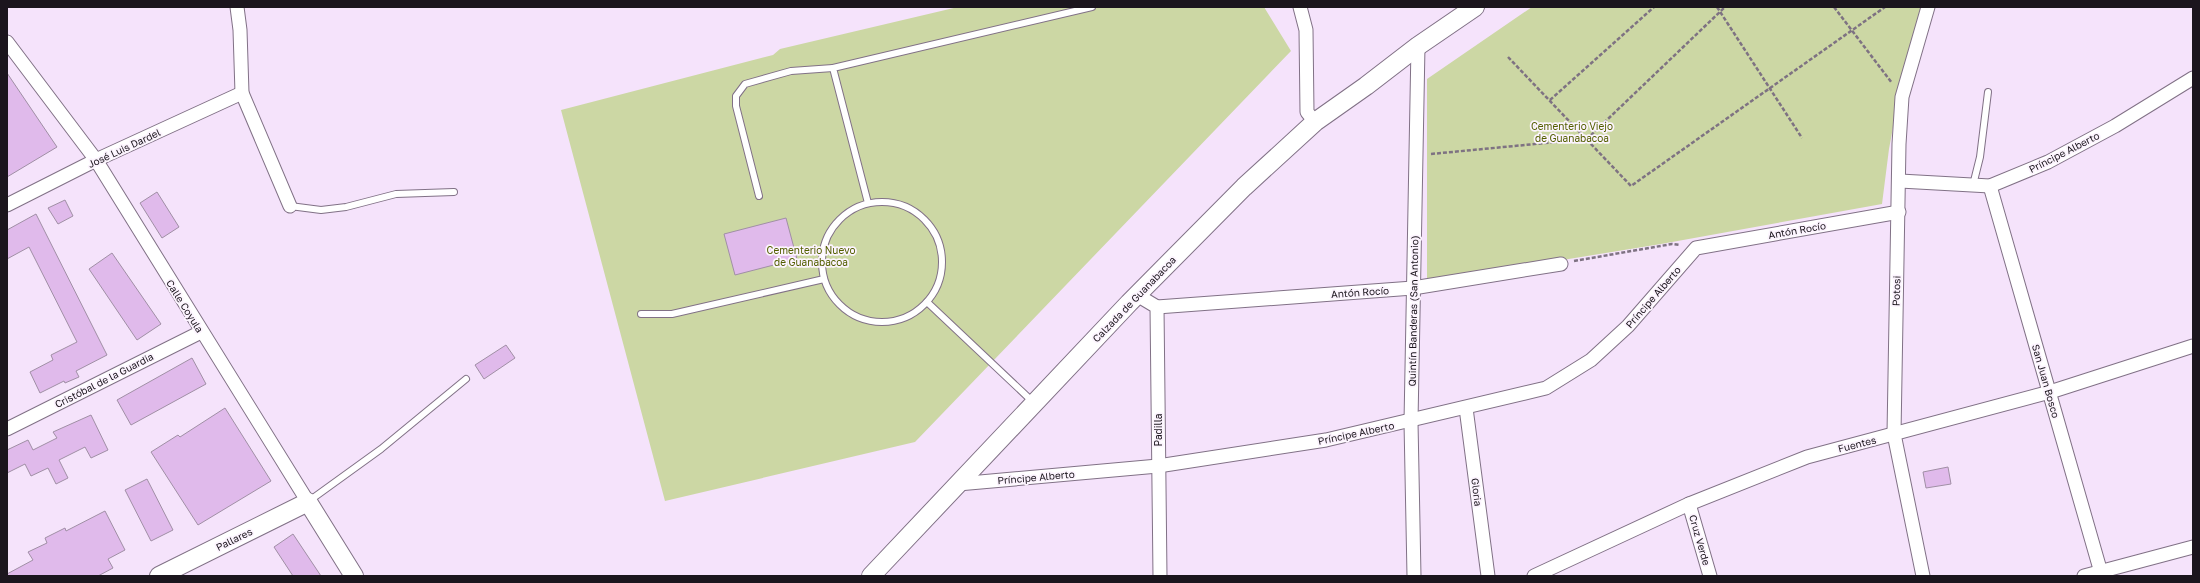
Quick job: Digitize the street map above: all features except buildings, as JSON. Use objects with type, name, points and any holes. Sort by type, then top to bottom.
[{"type":"main road","name":"Calzada de Guanabacoa","points":[[871,576],[1034,402],[1244,187],[1315,122],[1366,86],[1418,46],[1475,7]]},
{"type":"main road","name":"Pallares","points":[[159,576],[308,502]]},
{"type":"main road","name":"Calle Coyula","points":[[308,502],[354,576]]},
{"type":"street","points":[[237,7],[240,30],[242,93],[290,206]]},
{"type":"street","points":[[1300,7],[1306,30],[1308,112],[1315,122]]},
{"type":"street","name":"Potosi","points":[[1923,576],[1894,434],[1902,97],[1928,7]]},
{"type":"street","name":"Calle Coyula","points":[[7,42],[96,160],[201,332],[308,502]]},
{"type":"street","name":"Quintín Banderas (San Antonio)","points":[[1414,576],[1411,422],[1418,46]]},
{"type":"street","name":"Príncipe Alberto","points":[[1900,182],[1990,186],[2048,162],[2115,126],[2193,78]]},
{"type":"street","name":"José Luis Dardel","points":[[7,205],[96,160],[242,93]]},
{"type":"street","name":"San Juan Bosco","points":[[1990,186],[2102,574]]},
{"type":"street","name":"Antón Rocío","points":[[1696,248],[1899,212]]},
{"type":"street","name":"Príncipe Alberto","points":[[958,484],[1158,466],[1326,440],[1411,422],[1546,388],[1591,360],[1628,326],[1696,248]]},
{"type":"street","name":"Antón Rocío","points":[[1157,307],[1413,288],[1561,264]]},
{"type":"street","points":[[1137,295],[1157,307]]},
{"type":"street","name":"Padilla","points":[[1157,307],[1160,576]]},
{"type":"street","name":"Cristóbal de la Guardia","points":[[7,428],[201,332]]},
{"type":"street","name":"Fuentes","points":[[1534,576],[1689,504],[1807,456],[2050,392],[2193,346]]},
{"type":"street","name":"Gloria","points":[[1466,408],[1488,576]]},
{"type":"street","name":"Cruz Verde","points":[[1689,504],[1710,576]]},
{"type":"street","points":[[2084,576],[2102,574],[2193,547]]},
{"type":"lane","points":[[759,196],[736,106],[736,96],[745,84],[791,71],[833,68],[1092,7]]},
{"type":"lane","points":[[833,68],[868,203]]},
{"type":"lane","points":[[1973,185],[1980,157],[1988,92]]},
{"type":"lane","points":[[290,206],[321,210],[346,207],[396,194],[454,192]]},
{"type":"lane","points":[[890,202],[905,206],[919,215],[933,231],[938,241],[942,262],[938,283],[926,302],[910,315],[900,319],[890,321],[868,320],[849,312],[840,306],[833,298],[824,279],[821,257],[827,236],[840,219],[848,212],[868,203],[890,202]]},
{"type":"lane","points":[[641,314],[672,314],[824,279]]},
{"type":"lane","points":[[926,302],[1034,402]]},
{"type":"lane","points":[[308,502],[381,449],[466,379]]},
{"type":"path","points":[[1550,100],[1654,7]]},
{"type":"path","points":[[1717,7],[1802,138]]},
{"type":"path","points":[[1431,154],[1586,139],[1725,7]]},
{"type":"path","points":[[1834,7],[1902,97]]},
{"type":"path","points":[[1508,57],[1631,186],[1884,7]]},
{"type":"path","points":[[1561,264],[1672,244],[1696,248]]},
{"type":"green space","name":"Cementerio Nuevo de Guanabacoa","points":[[958,7],[1264,7],[1291,51],[915,442],[665,501],[561,110],[773,55],[780,49]]},
{"type":"green space","name":"Cementerio Viejo de Guanabacoa","points":[[1532,7],[1924,7],[1899,95],[1889,149],[1882,204],[1661,244],[1427,282],[1427,79]]}]
